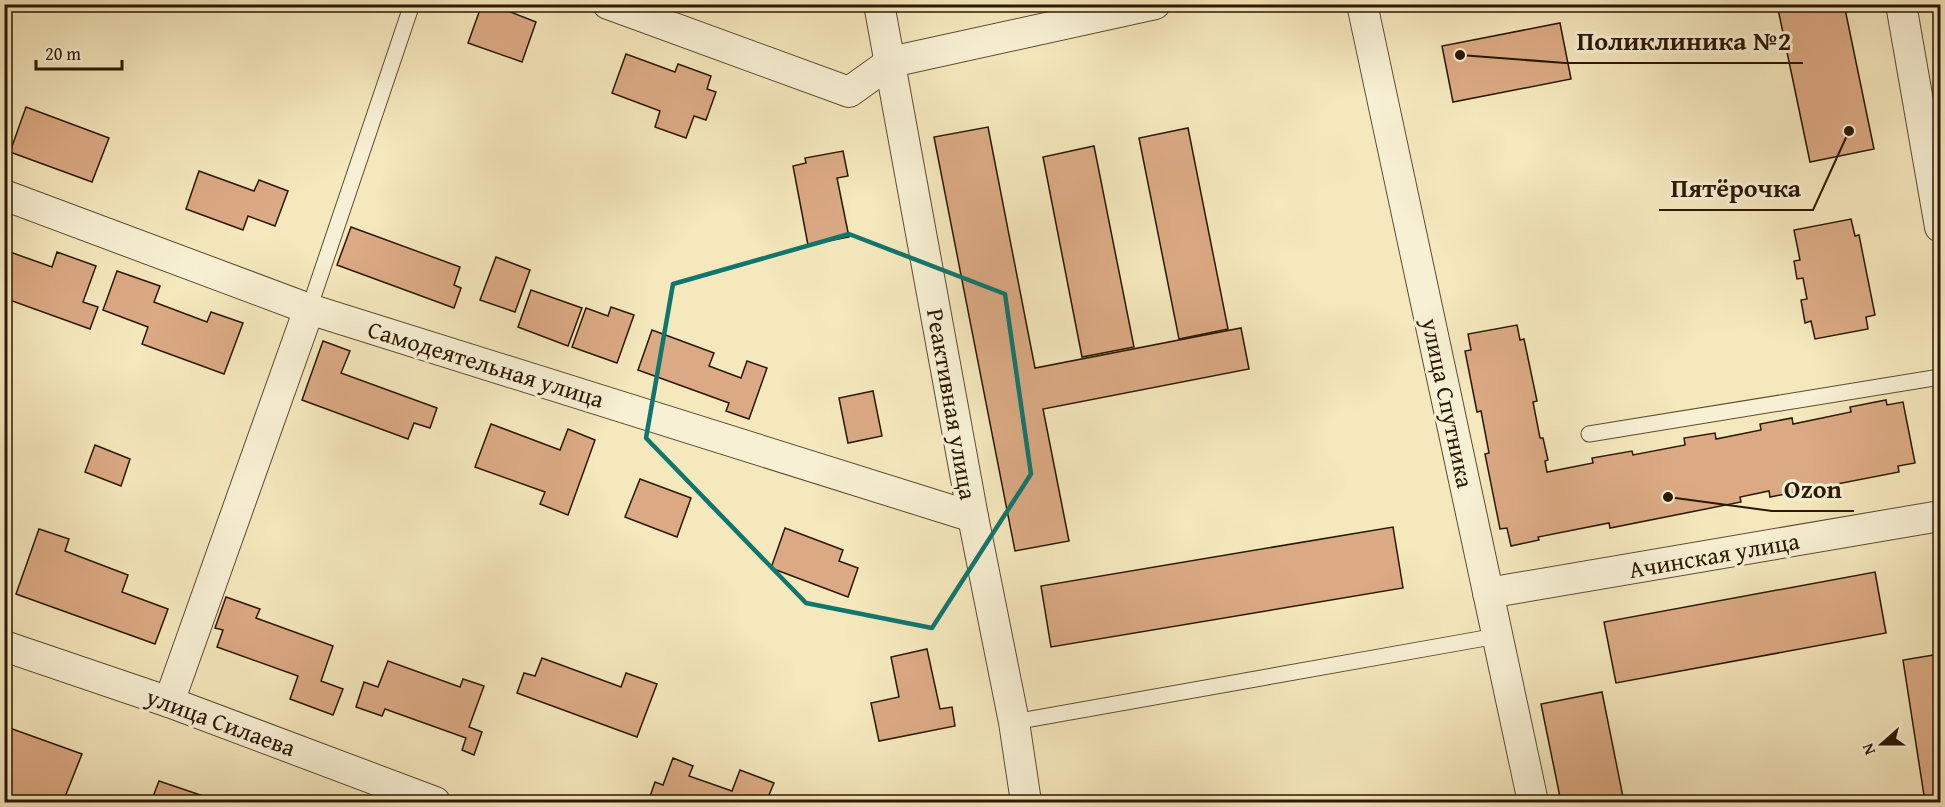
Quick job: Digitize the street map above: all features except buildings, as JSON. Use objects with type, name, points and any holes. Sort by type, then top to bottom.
[{"type":"street","points":[[608,4],[849,92],[891,62],[1155,4]]},
{"type":"street","name":"Реактивная улица","points":[[879,4],[973,516],[1014,722],[1026,802]]},
{"type":"street","name":"улица Спутника","points":[[1362,4],[1533,802]]},
{"type":"street","points":[[1901,4],[1938,191],[1941,227]]},
{"type":"street","name":"Самодеятельная улица","points":[[4,195],[309,309],[973,516]]},
{"type":"street","points":[[169,702],[309,309]]},
{"type":"street","name":"Ачинская улица","points":[[1488,593],[1941,516]]},
{"type":"street","name":"улица Силаева","points":[[5,648],[169,702],[435,802]]},
{"type":"lane","points":[[309,309],[412,4]]},
{"type":"lane","points":[[1589,434],[1941,377]]},
{"type":"lane","points":[[1014,722],[1497,636]]},
{"type":"highlighted area","points":[[849,234],[1005,294],[1031,474],[932,628],[806,603],[646,438],[673,284]]},
{"type":"place","name":"Поликлиника №2","points":[[1460,55]]},
{"type":"place","name":"Пятёрочка","points":[[1849,131]]},
{"type":"place","name":"Ozon","points":[[1668,497]]}]
